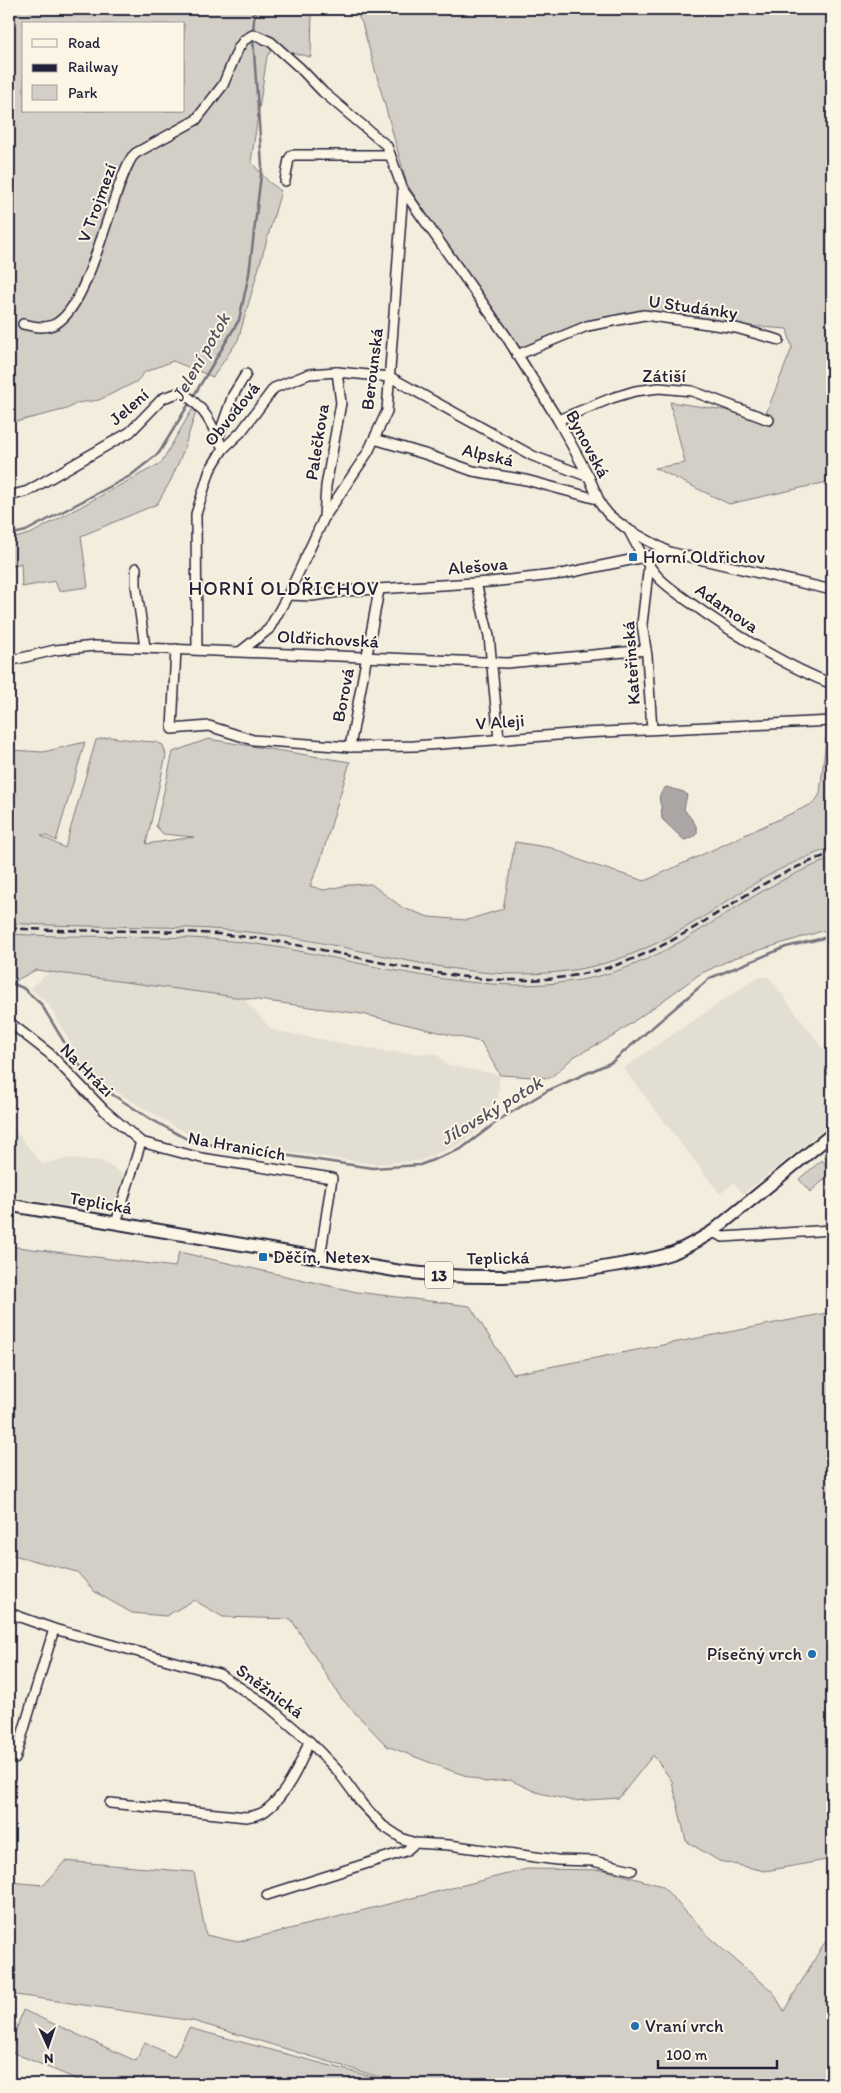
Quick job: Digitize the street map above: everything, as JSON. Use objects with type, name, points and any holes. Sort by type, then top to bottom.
[{"type":"main road","name":"Teplická","points":[[9,1205],[430,1275],[554,1274],[612,1266],[670,1254],[690,1246],[712,1232],[832,1134]]},
{"type":"street","name":"V Trojmezí","points":[[23,324],[47,327],[59,322],[67,315],[75,303],[85,280],[116,194],[132,157],[136,153],[188,126],[204,113],[223,85],[238,49],[244,40],[253,35],[263,37],[300,68],[314,84]]},
{"type":"street","name":"Berounská","points":[[241,651],[269,629],[288,595],[324,518],[368,452],[387,412],[403,190],[387,146],[314,84]]},
{"type":"street","points":[[285,181],[289,159],[292,155],[390,155]]},
{"type":"street","name":"Bynovská","points":[[403,190],[517,355],[558,420],[589,478],[604,511],[628,529],[669,552],[832,590]]},
{"type":"street","name":"U Studánky","points":[[517,355],[587,326],[644,315],[736,328],[780,340]]},
{"type":"street","name":"Obvodová","points":[[197,649],[196,514],[210,470],[223,449],[241,432],[274,388],[309,374],[337,372],[390,377],[533,456],[589,478]]},
{"type":"street","name":"Palečkova","points":[[324,518],[326,486],[341,403],[337,372]]},
{"type":"street","points":[[218,438],[233,394],[246,374]]},
{"type":"street","name":"Zátiší","points":[[558,420],[612,398],[635,391],[660,388],[692,391],[769,420]]},
{"type":"street","name":"Jelení","points":[[9,496],[28,491],[130,432],[163,398],[181,392],[196,403],[208,416],[223,449]]},
{"type":"street","name":"Alpská","points":[[374,439],[473,471],[526,480],[597,499]]},
{"type":"street","name":"Adamova","points":[[628,529],[646,561],[660,578],[687,600],[742,639],[804,673],[832,684]]},
{"type":"street","name":"Alešova","points":[[288,595],[312,596],[345,591],[476,583],[562,574],[646,561],[669,552]]},
{"type":"street","name":"Kateřinská","points":[[646,561],[642,624],[646,650],[652,729]]},
{"type":"street","points":[[136,568],[136,585],[145,647]]},
{"type":"street","points":[[476,583],[490,636],[499,739]]},
{"type":"street","name":"Borová","points":[[350,747],[379,590]]},
{"type":"street","name":"Oldřichovská","points":[[9,661],[25,656],[95,646],[367,658],[426,658],[507,663],[646,650]]},
{"type":"street","name":"V Aleji","points":[[176,649],[172,728],[209,726],[254,740],[350,747],[414,746],[652,729],[832,721]]},
{"type":"street","name":"Na Hrázi","points":[[9,1022],[50,1054],[104,1110],[141,1142]]},
{"type":"street","points":[[116,1223],[141,1142]]},
{"type":"street","name":"Na Hranicích","points":[[141,1142],[201,1158],[332,1178],[320,1258]]},
{"type":"street","points":[[712,1232],[723,1237],[832,1230]]},
{"type":"street","name":"Sněžnická","points":[[9,1613],[54,1628],[219,1674],[268,1706],[309,1741],[337,1770],[362,1804],[383,1826],[403,1839],[414,1843],[449,1845],[557,1860],[593,1861],[632,1870]]},
{"type":"street","points":[[16,1759],[54,1628]]},
{"type":"street","points":[[110,1803],[246,1817],[264,1812],[275,1802],[297,1769],[309,1741]]},
{"type":"street","points":[[267,1895],[406,1851],[414,1843]]},
{"type":"shaded area","points":[[666,787],[684,792],[687,795],[684,809],[694,822],[697,831],[696,835],[692,838],[684,840],[662,819],[659,798]]},
{"type":"shaded area","points":[[832,847],[832,858],[765,890],[668,950],[604,974],[552,984],[523,986],[472,983],[268,945],[228,940],[9,934],[9,923],[229,929],[270,934],[473,972],[523,975],[551,973],[601,964],[644,949],[686,927],[760,880],[786,866]]},
{"type":"shaded area","points":[[49,972],[243,998],[272,1030],[389,1052],[437,1054],[447,1065],[500,1075],[496,1117],[460,1144],[419,1161],[372,1164],[193,1137],[101,1083],[78,1056],[49,1005],[30,988]]},
{"type":"shaded area","points":[[758,977],[769,977],[832,1061],[832,1123],[743,1194],[734,1183],[720,1194],[623,1068]]},
{"type":"shaded area","points":[[9,1123],[42,1164],[71,1158],[101,1161],[124,1175],[118,1198],[99,1211],[9,1196]]},
{"type":"green space","points":[[9,9],[312,9],[311,57],[273,49],[267,56],[251,162],[269,182],[281,191],[238,340],[213,377],[173,361],[145,372],[136,382],[99,400],[77,403],[67,409],[19,421],[9,420]]},
{"type":"green space","points":[[354,9],[832,9],[832,481],[729,504],[655,468],[685,463],[670,402],[765,416],[792,348],[787,329],[646,318],[511,350],[407,184],[362,23]]},
{"type":"green space","points":[[193,408],[196,412],[182,454],[171,480],[157,504],[81,536],[88,587],[59,591],[55,581],[22,587],[21,563],[9,567],[9,540],[32,533],[161,463]]},
{"type":"green space","points":[[832,727],[832,847],[796,861],[770,874],[671,936],[628,956],[598,965],[556,972],[514,974],[432,965],[309,940],[267,934],[202,928],[9,923],[9,750],[43,752],[85,742],[56,841],[47,836],[41,836],[65,848],[96,740],[110,737],[156,742],[163,745],[166,755],[146,844],[194,837],[163,834],[156,826],[173,752],[208,739],[350,762],[320,862],[310,886],[324,890],[348,885],[371,884],[403,908],[429,917],[467,920],[503,909],[515,842],[552,848],[587,863],[645,881],[814,803],[820,794],[827,728]]},
{"type":"green space","points":[[832,858],[832,928],[734,958],[700,974],[612,1037],[575,1056],[550,1078],[500,1075],[481,1042],[362,1014],[36,970],[9,984],[9,934],[212,939],[286,949],[467,982],[512,985],[558,983],[603,975],[647,959],[687,938],[774,885],[798,872]]},
{"type":"green space","points":[[822,1160],[832,1173],[810,1192],[799,1179]]},
{"type":"green space","points":[[9,1246],[175,1267],[179,1252],[357,1292],[470,1306],[513,1374],[832,1312],[832,1859],[765,1871],[719,1861],[686,1841],[672,1781],[653,1755],[619,1798],[573,1801],[536,1792],[510,1780],[485,1782],[452,1771],[387,1746],[341,1698],[291,1619],[223,1617],[194,1600],[166,1616],[132,1613],[95,1592],[77,1572],[9,1554]]},
{"type":"green space","points":[[65,1861],[194,1872],[206,1935],[238,1942],[527,1869],[605,1870],[662,1886],[712,1940],[773,1992],[784,2011],[823,1945],[832,1934],[832,2084],[403,2084],[193,2021],[9,1994],[9,1882],[44,1885]]},
{"type":"green space","points":[[23,2010],[136,2061],[145,2042],[174,2057],[189,2028],[399,2084],[88,2084],[9,2051]]},
{"type":"waterway","name":"Jelení potok","points":[[253,32],[255,9]]},
{"type":"waterway","name":"Jelení potok","points":[[193,397],[239,320],[249,274],[262,166],[253,38]]},
{"type":"waterway","name":"Jelení potok","points":[[9,535],[26,531],[130,476],[159,453],[190,402]]},
{"type":"waterway","name":"Jílovský potok","points":[[9,982],[23,988],[41,1004],[75,1060],[99,1086],[149,1118],[192,1142],[373,1168],[420,1165],[461,1149],[502,1118],[547,1091],[612,1062],[710,978],[786,947],[832,936]]},
{"type":"railway","points":[[9,928],[228,935],[275,941],[462,977],[509,980],[556,978],[603,969],[645,954],[685,933],[770,880],[832,853]]},
{"type":"place","name":"Horní Oldřichov","points":[[633,557]]},
{"type":"place","name":"Děčín, Netex","points":[[263,1257]]},
{"type":"place","name":"Písečný vrch","points":[[812,1654]]},
{"type":"place","name":"Vraní vrch","points":[[635,2026]]},
{"type":"district","name":"HORNÍ OLDŘICHOV","points":[[284,588]]}]
